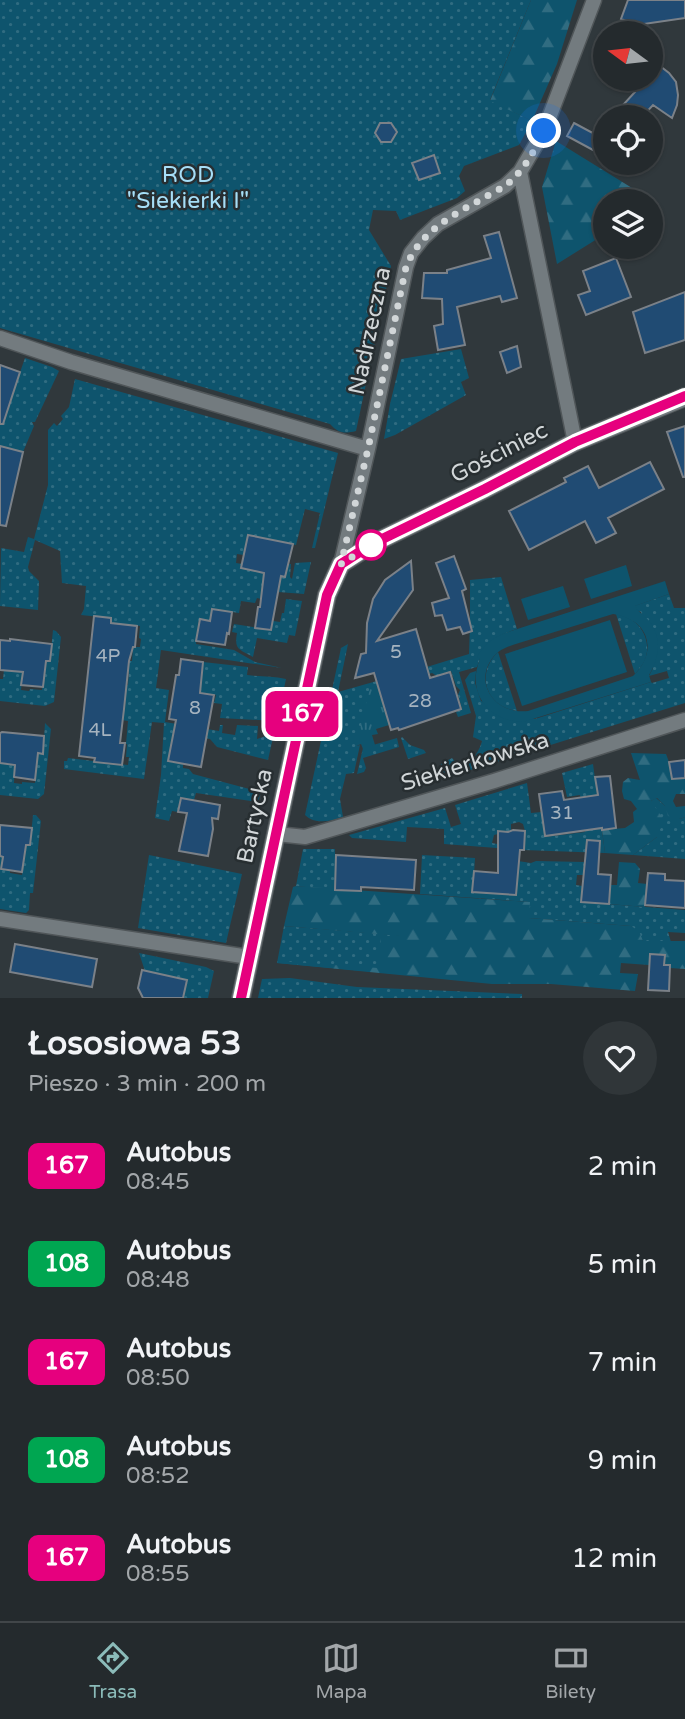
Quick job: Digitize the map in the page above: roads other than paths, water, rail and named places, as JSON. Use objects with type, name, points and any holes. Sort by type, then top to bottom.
[{"type":"street","name":"Nadrzeczna","points":[[341,564],[411,253],[438,224],[505,186],[520,172],[544,131],[594,0]]},
{"type":"street","points":[[520,172],[575,442]]},
{"type":"street","points":[[0,338],[71,362],[368,449]]},
{"type":"street","name":"Gościniec","points":[[341,564],[379,540],[575,442],[685,397]]},
{"type":"street","name":"Bartycka","points":[[241,998],[327,595],[341,564]]},
{"type":"street","name":"Siekierkowska","points":[[277,834],[305,837],[685,720]]},
{"type":"street","points":[[0,919],[249,957]]},
{"type":"park label","name":"ROD \"Siekierki I\"","points":[[188,188]]}]
